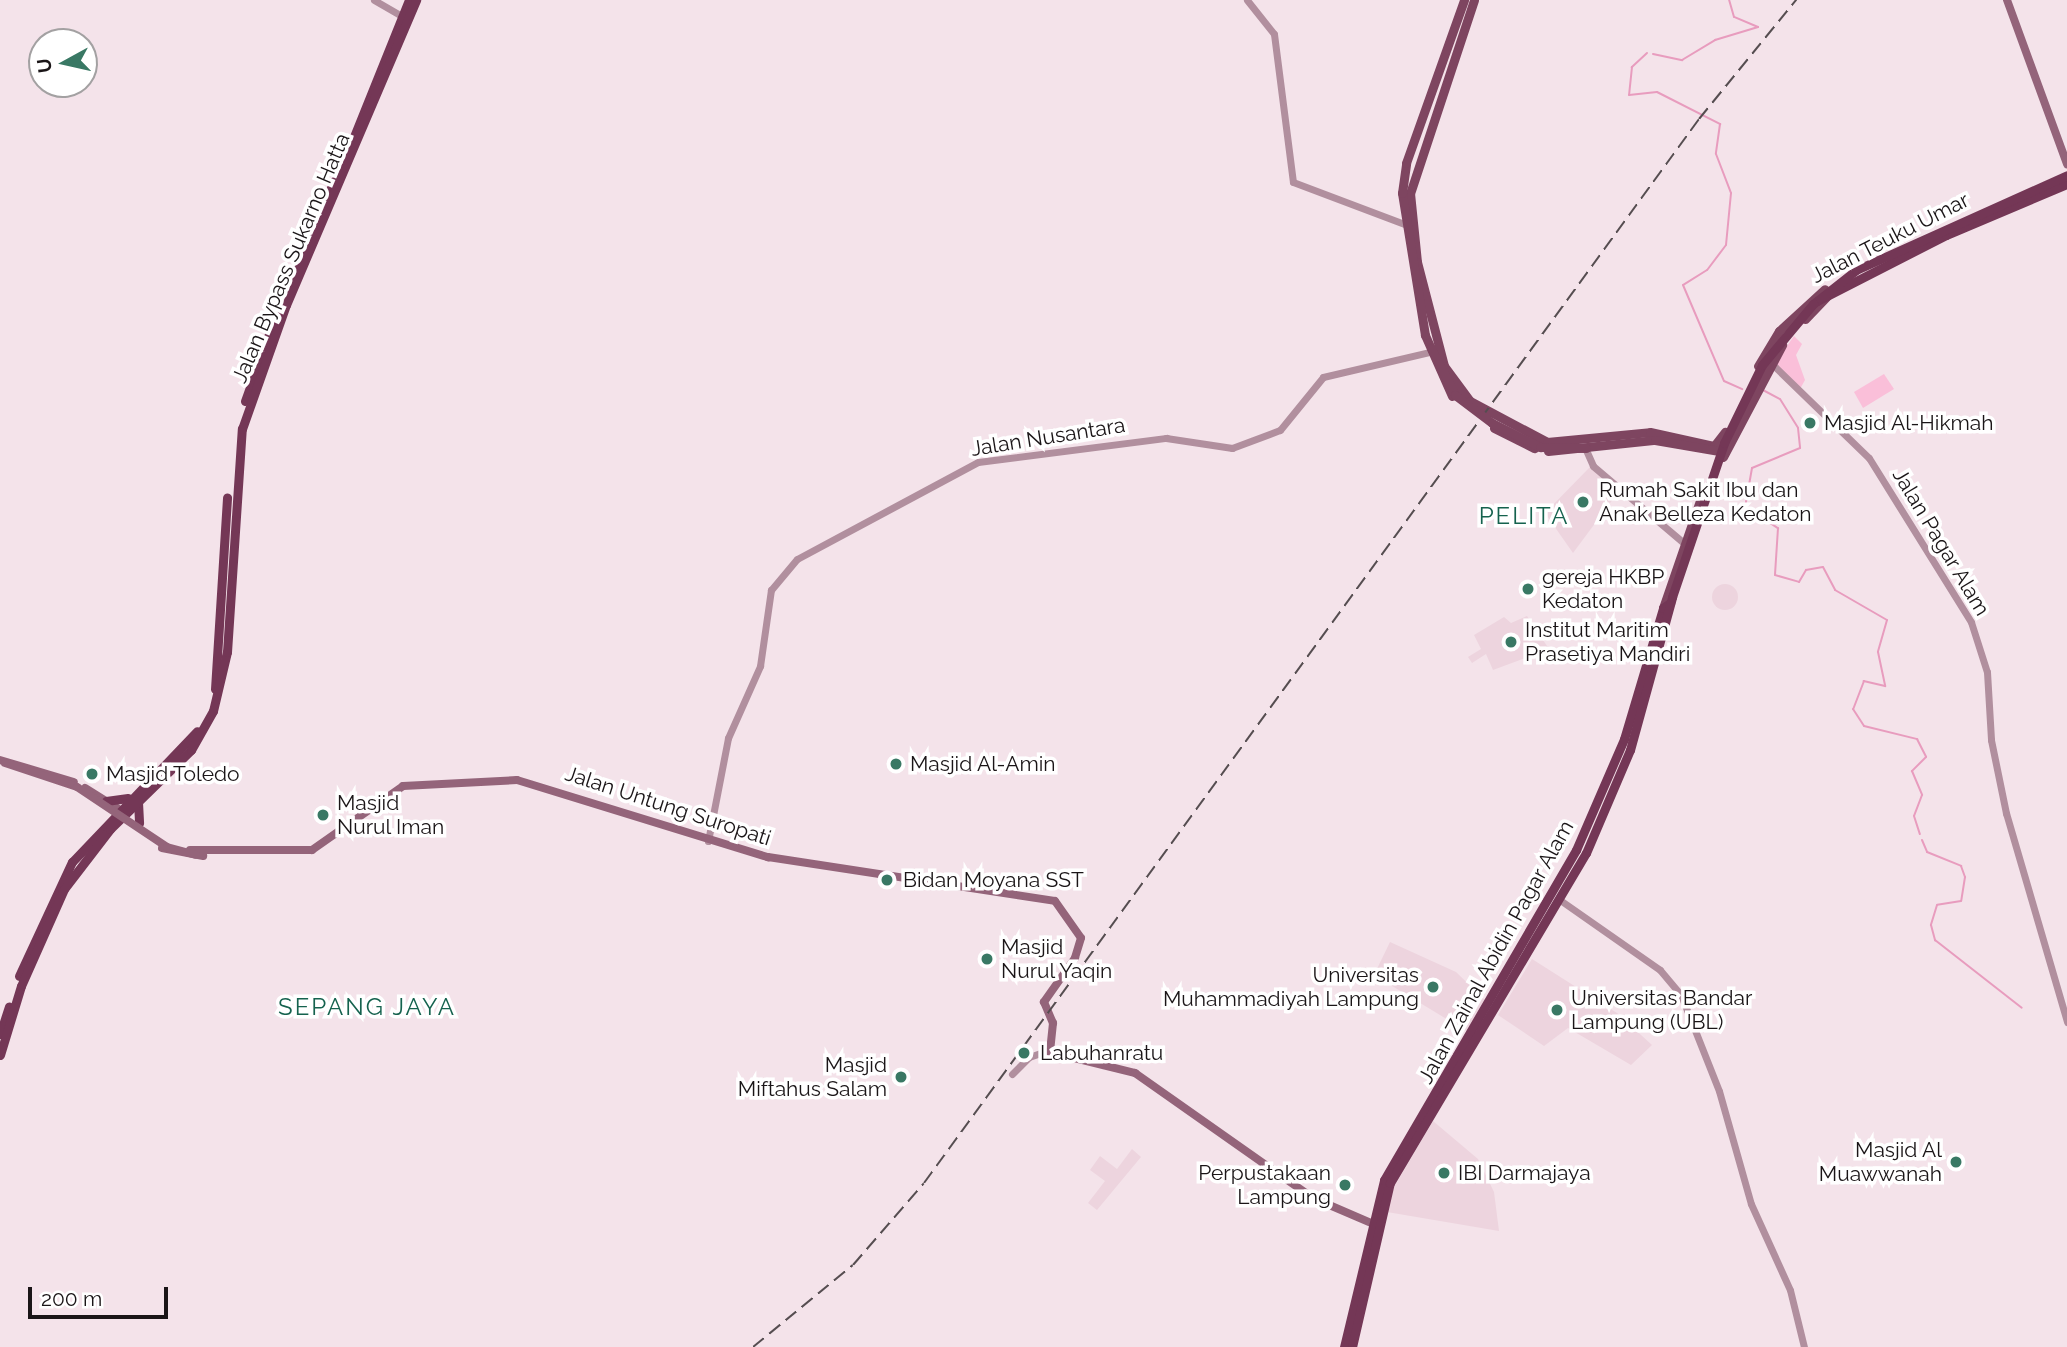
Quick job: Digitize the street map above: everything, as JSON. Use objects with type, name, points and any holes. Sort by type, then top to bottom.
[{"type":"highway","name":"Jalan Bypass Sukarno Hatta","points":[[226,611],[230,463],[250,386],[409,0]]},
{"type":"highway","name":"Jalan Bypass Sukarno Hatta","points":[[0,1034],[41,919],[105,829],[125,819],[136,798],[188,745],[203,722],[216,687],[226,611],[242,429],[286,305],[416,0]]},
{"type":"highway","name":"Jalan Teuku Umar","points":[[1824,294],[1936,230],[2067,175]]},
{"type":"highway","name":"Jalan Teuku Umar","points":[[1824,294],[1934,240],[2067,184]]},
{"type":"highway","points":[[1669,605],[1724,443],[1762,365],[1824,294]]},
{"type":"highway","name":"Jalan Zainal Abidin Pagar Alam","points":[[1368,1256],[1371,1223],[1384,1180],[1560,900],[1616,788],[1669,605]]},
{"type":"highway","name":"Jalan Zainal Abidin Pagar Alam","points":[[1349,1343],[1368,1256],[1390,1183],[1587,828],[1624,739],[1669,605]]},
{"type":"highway","points":[[136,798],[125,819],[105,829],[104,804],[136,798]]},
{"type":"highway","name":"Jalan Bypass Sukarno Hatta","points":[[0,1055],[50,916],[105,829]]},
{"type":"main road","points":[[1464,0],[1456,41],[1411,183],[1411,226],[1429,335],[1456,386],[1505,430]]},
{"type":"main road","points":[[1474,0],[1406,163],[1404,224],[1432,348],[1450,394],[1505,430],[1547,442],[1588,447]]},
{"type":"main road","points":[[2007,0],[2067,164]]},
{"type":"main road","name":"Jalan Teuku Umar","points":[[1755,382],[1824,294]]},
{"type":"main road","name":"Jalan Teuku Umar","points":[[1725,452],[1737,418],[1779,331],[1824,294]]},
{"type":"main road","points":[[1432,348],[1457,392],[1493,419],[1541,444],[1588,447],[1655,440],[1708,452],[1725,452]]},
{"type":"main road","name":"Jalan Teuku Umar","points":[[1588,447],[1654,432],[1719,443],[1737,418]]},
{"type":"main road","name":"Jalan Zainal Abidin Pagar Alam","points":[[1669,605],[1710,484],[1713,463],[1708,452]]},
{"type":"main road","name":"Jalan Zainal Abidin Pagar Alam","points":[[1669,605],[1685,544],[1725,452]]},
{"type":"main road","points":[[1,762],[77,787],[162,844],[203,855]]},
{"type":"main road","name":"Jalan Untung Suropati","points":[[1,762],[104,804],[178,855],[312,850],[396,788],[489,779],[572,793],[708,842],[796,863],[1055,901],[1081,938],[1075,958],[1044,1002],[1053,1023],[1049,1050]]},
{"type":"main road","points":[[1049,1050],[1135,1073],[1313,1198],[1371,1223]]},
{"type":"street","points":[[374,0],[403,17]]},
{"type":"street","points":[[1247,0],[1274,34],[1293,182],[1404,224]]},
{"type":"street","name":"Jalan Nusantara","points":[[708,842],[731,729],[760,666],[771,590],[797,559],[978,462],[1166,438],[1232,448],[1280,430],[1323,377],[1432,348]]},
{"type":"street","name":"Jalan Pagar Alam","points":[[1771,363],[1869,457],[1969,617],[1987,672],[1991,740],[2006,813],[2067,1022]]},
{"type":"street","points":[[1588,447],[1593,466],[1685,544]]},
{"type":"street","points":[[1560,900],[1640,955],[1681,995],[1719,1091],[1751,1204],[1790,1290],[1804,1347]]},
{"type":"street","points":[[1012,1074],[1029,1057],[1049,1050]]},
{"type":"shaded area","points":[[1794,336],[1802,344],[1796,355],[1805,380],[1800,389],[1774,365]]},
{"type":"shaded area","points":[[1884,374],[1894,389],[1863,408],[1854,392]]},
{"type":"shaded area","name":"Rumah Sakit Ibu dan Anak Belleza Kedaton","points":[[1590,467],[1619,491],[1573,553],[1545,513]]},
{"type":"shaded area","points":[[1725,584],[1734,588],[1738,597],[1734,606],[1725,610],[1716,606],[1712,597],[1716,588]]},
{"type":"shaded area","name":"Institut Maritim Prasetiya Mandiri","points":[[1527,616],[1549,649],[1493,670],[1486,654],[1472,663],[1468,657],[1481,649],[1474,635],[1504,617],[1511,623]]},
{"type":"shaded area","name":"Universitas Muhammadiyah Lampung","points":[[1390,942],[1456,972],[1485,1000],[1468,1032],[1374,975]]},
{"type":"shaded area","name":"Universitas Bandar Lampung (UBL)","points":[[1532,959],[1617,1013],[1652,1045],[1631,1065],[1568,1028],[1544,1046],[1498,1015]]},
{"type":"shaded area","name":"IBI Darmajaya","points":[[1433,1121],[1478,1159],[1494,1192],[1499,1231],[1387,1212],[1394,1187]]},
{"type":"shaded area","points":[[1132,1149],[1141,1157],[1097,1210],[1088,1203],[1105,1181],[1090,1170],[1100,1156],[1117,1169]]},
{"type":"waterway","points":[[1653,54],[1682,60],[1715,40],[1758,27],[1734,17],[1729,0]]},
{"type":"waterway","points":[[1647,53],[1632,67],[1629,95],[1657,92],[1720,124],[1716,154],[1731,193],[1726,245],[1707,270],[1683,285],[1724,381],[1742,389]]},
{"type":"waterway","points":[[1761,389],[1780,399],[1798,428],[1800,448],[1752,468],[1745,506],[1778,528],[1775,575],[1799,582],[1806,570],[1823,567],[1835,590],[1887,620],[1878,652],[1885,686],[1864,681],[1853,709],[1864,726],[1917,739],[1926,757],[1912,771],[1922,795],[1914,816],[1920,834]]},
{"type":"waterway","points":[[1922,840],[1927,852],[1961,866],[1965,877],[1961,901],[1937,905],[1931,925],[1935,940],[2022,1008]]},
{"type":"railway","points":[[753,1347],[853,1265],[924,1183],[1699,119],[1796,0]]},
{"type":"place","name":"Masjid Al-Hikmah","points":[[1810,423]]},
{"type":"place","name":"Rumah Sakit Ibu dan Anak Belleza Kedaton","points":[[1583,502]]},
{"type":"place","name":"gereja HKBP Kedaton","points":[[1528,589]]},
{"type":"place","name":"Institut Maritim Prasetiya Mandiri","points":[[1511,642]]},
{"type":"place","name":"Masjid Al-Amin","points":[[896,764]]},
{"type":"place","name":"Masjid Toledo","points":[[92,774]]},
{"type":"place","name":"Masjid Nurul Iman","points":[[323,815]]},
{"type":"place","name":"Bidan Moyana SST","points":[[887,880]]},
{"type":"place","name":"Masjid Nurul Yaqin","points":[[987,959]]},
{"type":"place","name":"Universitas Muhammadiyah Lampung","points":[[1433,987]]},
{"type":"place","name":"Universitas Bandar Lampung (UBL)","points":[[1557,1010]]},
{"type":"place","name":"Labuhanratu","points":[[1024,1053]]},
{"type":"place","name":"Masjid Miftahus Salam","points":[[901,1077]]},
{"type":"place","name":"Masjid Al Muawwanah","points":[[1956,1162]]},
{"type":"place","name":"IBI Darmajaya","points":[[1444,1173]]},
{"type":"place","name":"Perpustakaan Lampung","points":[[1345,1185]]},
{"type":"district","name":"PELITA","points":[[1524,516]]},
{"type":"district","name":"SEPANG JAYA","points":[[367,1007]]}]
